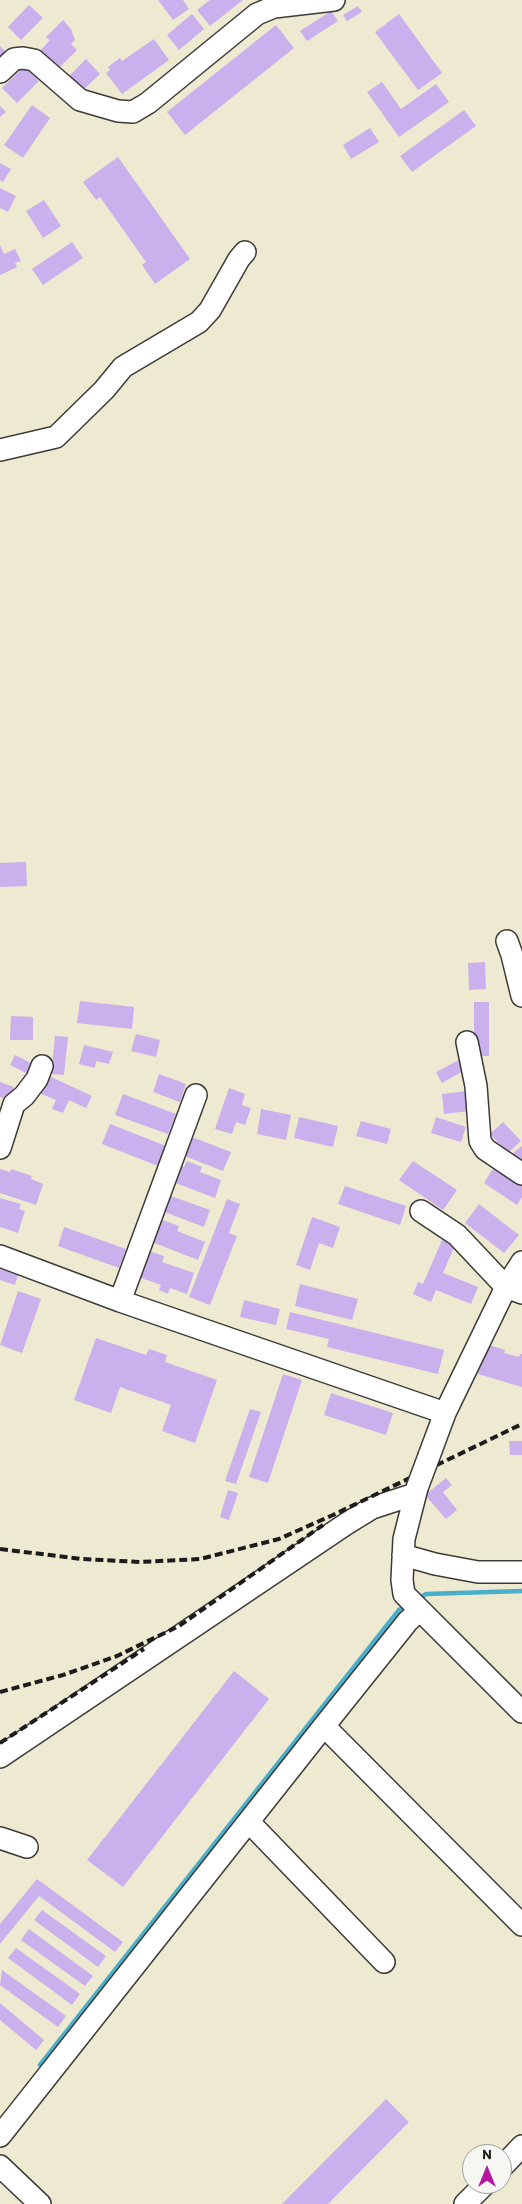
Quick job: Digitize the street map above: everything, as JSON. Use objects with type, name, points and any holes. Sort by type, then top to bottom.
[{"type":"street","points":[[0,72],[14,59],[34,60],[80,100],[118,111],[134,112],[148,103],[257,14],[274,7],[334,0]]},
{"type":"street","points":[[0,450],[56,437],[104,390],[123,367],[199,322],[210,310],[239,259],[245,252]]},
{"type":"street","points":[[506,941],[512,955],[522,996]]},
{"type":"street","points":[[467,1042],[476,1086],[480,1141],[485,1149],[522,1174]]},
{"type":"street","points":[[0,1148],[14,1104],[24,1096],[36,1079],[42,1066]]},
{"type":"street","points":[[120,1301],[196,1095]]},
{"type":"street","points":[[421,1212],[457,1235],[514,1290]]},
{"type":"street","points":[[0,1256],[120,1301],[445,1413]]},
{"type":"street","points":[[522,1262],[514,1290],[445,1413],[416,1491],[404,1538],[402,1580],[414,1604],[522,1712]]},
{"type":"street","points":[[0,1757],[346,1524],[372,1508],[416,1491]]},
{"type":"street","points":[[403,1555],[435,1564],[478,1572],[522,1572]]},
{"type":"street","points":[[0,2136],[408,1621],[414,1604]]},
{"type":"street","points":[[324,1726],[522,1925]]},
{"type":"street","points":[[249,1822],[384,1962]]},
{"type":"street","points":[[0,1838],[27,1847]]},
{"type":"street","points":[[512,2156],[522,2146]]},
{"type":"street","points":[[0,2166],[40,2204]]},
{"type":"street","points":[[465,2204],[475,2194]]},
{"type":"building","points":[[158,0],[183,0],[189,9],[173,20]]},
{"type":"building","points":[[210,0],[243,0],[210,26],[197,10]]},
{"type":"building","points":[[29,5],[43,18],[21,40],[8,27]]},
{"type":"building","points":[[358,6],[362,12],[347,21],[343,15]]},
{"type":"building","points":[[331,11],[338,21],[307,41],[300,31]]},
{"type":"building","points":[[192,14],[204,29],[179,50],[167,35]]},
{"type":"building","points":[[399,14],[442,73],[418,90],[375,32]]},
{"type":"building","points":[[63,20],[71,29],[75,40],[71,44],[77,50],[56,71],[38,53],[50,40],[46,37]]},
{"type":"building","points":[[276,25],[294,48],[185,135],[167,112]]},
{"type":"building","points":[[154,39],[169,60],[122,94],[106,73],[110,70],[108,67],[120,58],[122,61]]},
{"type":"building","points":[[0,46],[9,55],[0,64]]},
{"type":"building","points":[[86,59],[100,74],[79,94],[65,80]]},
{"type":"building","points":[[24,66],[39,81],[17,103],[2,88]]},
{"type":"building","points":[[382,82],[401,109],[436,84],[449,102],[399,137],[367,92]]},
{"type":"building","points":[[32,105],[50,118],[23,158],[4,145]]},
{"type":"building","points":[[0,106],[6,112],[0,117]]},
{"type":"building","points":[[464,110],[476,126],[412,172],[400,156]]},
{"type":"building","points":[[370,128],[379,142],[351,159],[343,145]]},
{"type":"building","points":[[118,157],[190,259],[155,284],[142,265],[146,262],[100,197],[96,200],[83,182]]},
{"type":"building","points":[[0,163],[11,169],[3,182],[0,180]]},
{"type":"building","points":[[0,188],[16,196],[8,212],[0,208]]},
{"type":"building","points":[[44,200],[61,226],[43,238],[26,211]]},
{"type":"building","points":[[72,242],[83,258],[43,285],[32,269]]},
{"type":"building","points":[[0,245],[4,254],[15,249],[21,261],[15,263],[17,267],[0,275]]},
{"type":"building","points":[[26,862],[27,886],[0,887],[0,863]]},
{"type":"building","points":[[485,962],[486,989],[469,990],[468,963]]},
{"type":"building","points":[[80,1001],[134,1007],[132,1029],[77,1023]]},
{"type":"building","points":[[474,1002],[489,1002],[489,1056],[474,1056]]},
{"type":"building","points":[[11,1016],[33,1017],[33,1040],[10,1040]]},
{"type":"building","points":[[136,1034],[160,1040],[156,1057],[131,1051]]},
{"type":"building","points":[[55,1036],[68,1037],[64,1075],[51,1074]]},
{"type":"building","points":[[84,1045],[113,1052],[109,1064],[96,1061],[95,1068],[79,1064]]},
{"type":"building","points":[[15,1055],[37,1066],[32,1076],[10,1065]]},
{"type":"building","points":[[459,1060],[465,1070],[442,1083],[436,1072]]},
{"type":"building","points":[[159,1074],[186,1084],[180,1102],[153,1092]]},
{"type":"building","points":[[47,1075],[92,1096],[86,1108],[69,1100],[63,1113],[52,1109],[56,1100],[39,1093]]},
{"type":"building","points":[[0,1082],[14,1087],[9,1101],[0,1097]]},
{"type":"building","points":[[229,1088],[245,1094],[242,1105],[251,1108],[245,1125],[236,1122],[232,1134],[215,1129]]},
{"type":"building","points":[[466,1091],[469,1111],[444,1114],[442,1094]]},
{"type":"building","points":[[123,1094],[176,1114],[168,1134],[115,1115]]},
{"type":"building","points":[[261,1109],[291,1115],[286,1140],[257,1134]]},
{"type":"building","points":[[299,1117],[338,1126],[333,1147],[294,1138]]},
{"type":"building","points":[[436,1117],[466,1127],[461,1142],[431,1133]]},
{"type":"building","points":[[361,1121],[391,1129],[387,1144],[356,1136]]},
{"type":"building","points":[[503,1122],[521,1141],[508,1153],[490,1134]]},
{"type":"building","points":[[110,1124],[166,1146],[158,1166],[102,1144]]},
{"type":"building","points":[[189,1136],[231,1152],[223,1171],[182,1155]]},
{"type":"building","points":[[522,1146],[522,1163],[513,1153]]},
{"type":"building","points":[[187,1161],[202,1167],[200,1172],[221,1180],[215,1198],[173,1182],[180,1165],[184,1167]]},
{"type":"building","points":[[413,1161],[457,1190],[443,1210],[399,1180]]},
{"type":"building","points":[[494,1167],[522,1186],[522,1197],[517,1205],[484,1183]]},
{"type":"building","points":[[0,1169],[10,1172],[11,1169],[32,1176],[31,1179],[43,1184],[36,1205],[0,1193]]},
{"type":"building","points":[[345,1186],[406,1206],[400,1225],[338,1204]]},
{"type":"building","points":[[168,1195],[210,1210],[204,1227],[162,1211]]},
{"type":"building","points":[[0,1198],[21,1204],[19,1209],[25,1211],[18,1233],[0,1227]]},
{"type":"building","points":[[227,1199],[240,1204],[229,1233],[237,1236],[210,1305],[189,1297]]},
{"type":"building","points":[[479,1204],[519,1235],[504,1253],[465,1223]]},
{"type":"building","points":[[312,1217],[340,1227],[333,1248],[319,1243],[310,1270],[296,1265]]},
{"type":"building","points":[[160,1219],[179,1226],[177,1231],[205,1242],[198,1260],[152,1242]]},
{"type":"building","points":[[64,1227],[126,1249],[119,1268],[58,1246]]},
{"type":"building","points":[[442,1240],[455,1245],[443,1273],[478,1287],[471,1304],[436,1290],[431,1302],[413,1294],[418,1282],[423,1284]]},
{"type":"building","points":[[142,1249],[164,1256],[162,1262],[194,1273],[187,1294],[170,1288],[168,1294],[159,1290],[161,1285],[133,1275]]},
{"type":"building","points":[[0,1269],[18,1275],[15,1285],[0,1280]]},
{"type":"building","points":[[300,1284],[358,1299],[352,1320],[295,1306]]},
{"type":"building","points":[[18,1291],[41,1299],[22,1353],[0,1345]]},
{"type":"building","points":[[244,1300],[280,1309],[276,1325],[240,1317]]},
{"type":"building","points":[[290,1312],[444,1350],[438,1374],[327,1347],[329,1339],[286,1329]]},
{"type":"building","points":[[96,1338],[146,1355],[149,1349],[167,1355],[165,1362],[217,1380],[195,1443],[162,1431],[171,1405],[120,1387],[111,1413],[74,1400]]},
{"type":"building","points":[[486,1344],[505,1350],[504,1353],[519,1357],[522,1354],[522,1387],[478,1374]]},
{"type":"building","points":[[283,1374],[302,1380],[268,1483],[249,1477]]},
{"type":"building","points":[[331,1393],[393,1413],[386,1435],[324,1415]]},
{"type":"building","points":[[250,1409],[261,1412],[236,1484],[225,1481]]},
{"type":"building","points":[[509,1441],[522,1441],[522,1455],[510,1455]]},
{"type":"building","points":[[446,1478],[452,1485],[443,1492],[457,1510],[446,1519],[425,1495]]},
{"type":"building","points":[[228,1490],[238,1493],[229,1520],[220,1517]]},
{"type":"building","points":[[234,1671],[269,1699],[123,1887],[87,1860]]},
{"type":"building","points":[[37,1879],[123,1942],[115,1952],[39,1896],[0,1944],[0,1924]]},
{"type":"building","points":[[42,1910],[106,1956],[98,1967],[34,1920]]},
{"type":"building","points":[[29,1929],[93,1976],[85,1986],[21,1940]]},
{"type":"building","points":[[16,1948],[80,1994],[72,2005],[8,1958]]},
{"type":"building","points":[[2,1970],[66,2016],[58,2027],[0,1985]]},
{"type":"building","points":[[0,2003],[44,2040],[36,2050],[0,2020]]},
{"type":"building","points":[[386,2099],[409,2122],[328,2204],[282,2204]]},
{"type":"waterway","points":[[418,1599],[426,1594],[522,1591]]},
{"type":"waterway","points":[[40,2065],[399,1610],[407,1605]]},
{"type":"railway","points":[[0,1549],[82,1559],[140,1562],[200,1559],[279,1539],[522,1424]]},
{"type":"railway","points":[[0,1692],[63,1675],[117,1656],[179,1626],[323,1525]]},
{"type":"railway","points":[[0,1743],[144,1649]]}]
